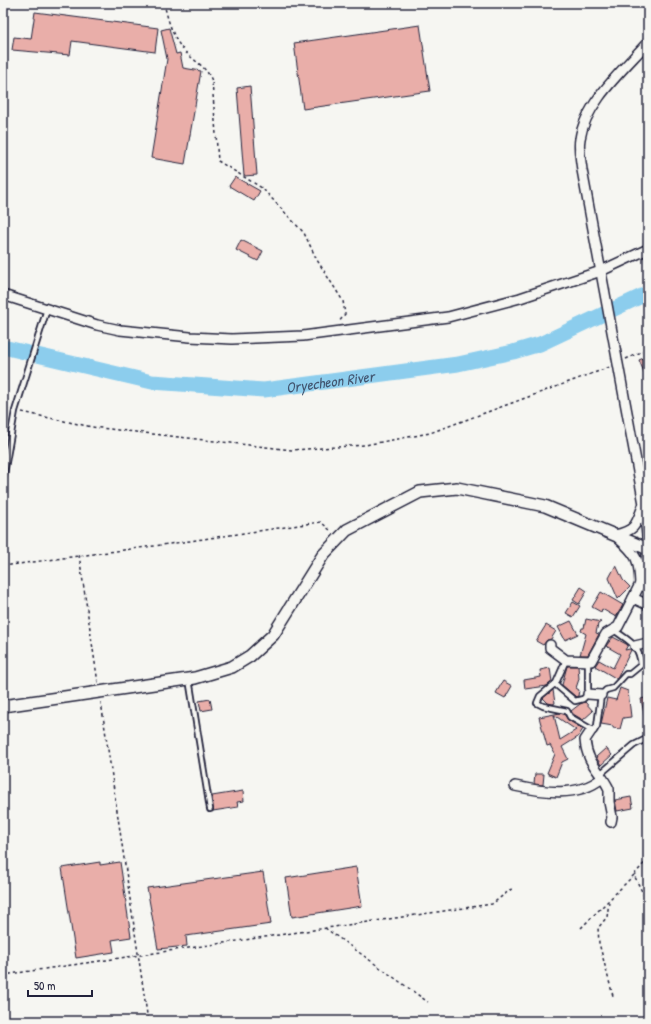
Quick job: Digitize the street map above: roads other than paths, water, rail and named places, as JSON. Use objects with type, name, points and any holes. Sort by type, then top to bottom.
[{"type":"street","points":[[648,42],[597,101],[586,118],[580,140],[582,170],[600,271],[648,520]]},
{"type":"street","points":[[3,295],[97,325],[190,338],[232,339],[303,336],[448,317],[520,298],[600,271],[648,249]]},
{"type":"street","points":[[3,706],[190,679],[217,673],[232,667],[250,656],[264,644],[280,625],[323,555],[340,537],[348,530],[420,492],[457,488],[545,506],[648,549]]},
{"type":"street","points":[[615,535],[626,533],[633,528],[644,504]]},
{"type":"street","points":[[550,645],[550,648],[566,660],[591,661],[606,634],[614,630],[623,618],[640,584],[648,549],[644,504]]},
{"type":"street","points":[[615,535],[636,554],[639,562],[640,584]]},
{"type":"street","points":[[640,584],[648,576]]},
{"type":"street","points":[[633,598],[648,605]]},
{"type":"street","points":[[635,646],[648,643]]},
{"type":"street","points":[[588,694],[601,695]]},
{"type":"street","points":[[592,731],[585,740],[586,750],[609,789],[608,802],[612,817],[611,822]]},
{"type":"street","points":[[514,786],[539,791],[581,790],[600,776]]},
{"type":"lane","points":[[3,479],[15,411],[47,309]]},
{"type":"lane","points":[[3,507],[3,532]]},
{"type":"lane","points":[[566,660],[555,684],[540,696],[537,703],[543,706],[567,711],[570,716],[592,731],[597,726],[601,695],[606,690],[614,688],[626,674],[630,674],[641,666],[640,656],[635,646],[614,630]]},
{"type":"lane","points":[[555,684],[575,701],[583,699],[588,694],[588,661]]},
{"type":"lane","points":[[190,679],[210,809]]},
{"type":"lane","points":[[600,776],[634,745],[648,738]]},
{"type":"waterway","name":"Oryecheon River","points":[[3,347],[152,382],[264,390],[458,364],[513,352],[540,344],[648,293]]}]
